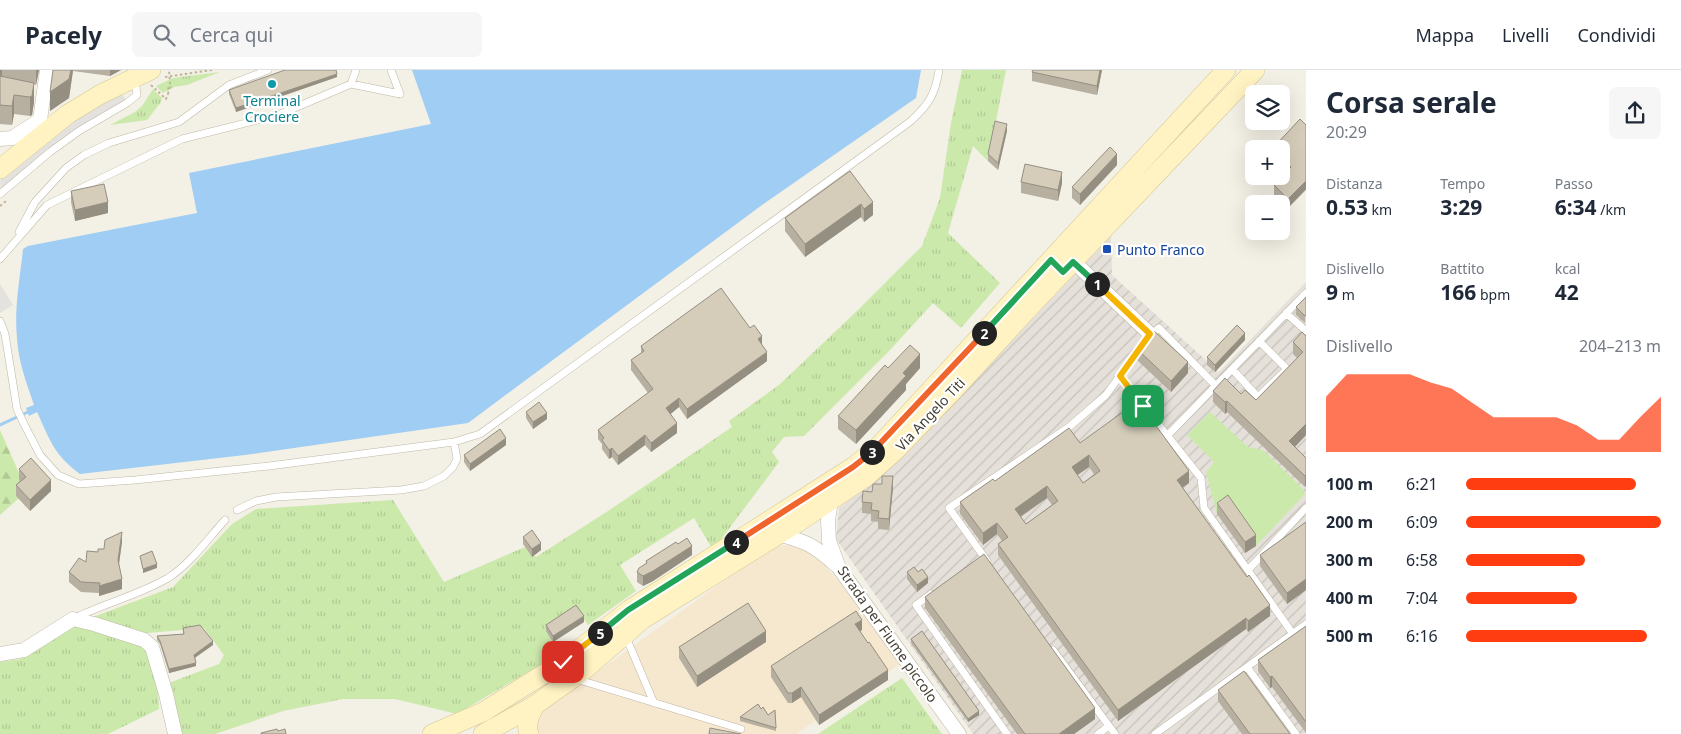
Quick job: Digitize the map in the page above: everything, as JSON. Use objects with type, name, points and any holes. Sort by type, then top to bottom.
[{"type":"main road","name":"Via Angelo Titi","points":[[483,734],[504,729],[534,705],[584,670],[643,619],[867,476],[896,450],[1066,259],[1226,70]]},
{"type":"main road","name":"Via Angelo Titi","points":[[432,734],[483,712],[563,662],[628,610],[853,467],[877,448],[1255,70]]},
{"type":"main road","points":[[0,169],[68,114],[101,94],[144,75]]},
{"type":"main road","points":[[530,734],[527,728],[528,719],[534,705]]},
{"type":"main road","points":[[483,712],[504,729]]},
{"type":"street","points":[[0,139],[12,138],[40,120],[47,70]]},
{"type":"street","points":[[26,92],[43,95]]},
{"type":"street","points":[[1066,259],[1150,334]]},
{"type":"street","name":"Strada per Fiume piccolo","points":[[831,500],[828,522],[829,541],[839,568],[959,734]]},
{"type":"street","points":[[778,534],[803,541],[819,549],[839,568]]},
{"type":"street","points":[[0,654],[24,650],[73,619],[144,640],[152,647],[166,694],[175,734]]},
{"type":"lane","points":[[12,244],[35,202],[66,168],[78,159],[109,143],[179,122],[229,84],[268,70]]},
{"type":"lane","points":[[351,84],[356,70]]},
{"type":"lane","points":[[0,259],[47,205],[182,139],[278,115],[351,84],[400,94],[391,70]]},
{"type":"lane","points":[[0,321],[5,334],[17,409],[24,424],[40,455],[58,475],[79,484],[270,466],[454,442],[480,434],[912,122],[926,107],[936,88],[940,70]]},
{"type":"lane","points":[[0,194],[72,136],[137,95],[144,75]]},
{"type":"lane","points":[[1167,436],[1306,292]]},
{"type":"lane","points":[[1286,313],[1306,332]]},
{"type":"lane","points":[[989,564],[949,508],[1069,427],[1106,395],[1150,334],[1159,328],[1216,386]]},
{"type":"lane","points":[[1232,369],[1258,397],[1286,369],[1259,342]]},
{"type":"lane","points":[[1120,376],[1201,478],[1204,508],[1293,634]]},
{"type":"lane","points":[[237,510],[256,501],[276,497],[401,490],[424,486],[444,476],[453,467],[457,458],[454,442]]},
{"type":"lane","points":[[1248,570],[1306,508]]},
{"type":"lane","points":[[73,619],[94,608],[150,587],[168,578],[183,566],[225,520]]},
{"type":"lane","points":[[976,562],[984,556]]},
{"type":"lane","points":[[938,589],[916,605],[1006,734]]},
{"type":"lane","points":[[1155,734],[1306,624]]},
{"type":"lane","points":[[625,635],[654,703]]},
{"type":"lane","points":[[1046,641],[1115,734]]},
{"type":"lane","points":[[1247,667],[1296,734]]},
{"type":"lane","points":[[573,678],[740,729]]},
{"type":"lane","points":[[1098,734],[1109,726]]},
{"type":"path","points":[[144,75],[150,85],[166,98],[170,84],[169,70]]},
{"type":"shaded area","points":[[122,93],[126,101],[74,130],[1,190],[0,180],[40,146],[74,121]]},
{"type":"shaded area","points":[[1111,236],[1112,275],[1219,372],[1306,282],[1306,734],[973,734],[836,539],[839,508],[885,470],[947,409]]},
{"type":"shaded area","points":[[0,284],[13,305],[0,313]]},
{"type":"shaded area","points":[[774,545],[799,546],[817,555],[903,662],[796,734],[536,734],[537,718],[548,707]]},
{"type":"green space","points":[[962,70],[1006,70],[988,161],[973,146],[948,233],[1000,283],[961,328],[933,303],[891,349],[804,436],[784,437],[772,452],[779,462],[713,550],[694,518],[620,565],[636,591],[588,625],[580,613],[549,633],[560,653],[457,714],[395,699],[343,699],[283,711],[215,734],[182,734],[166,684],[219,664],[224,655],[204,628],[137,634],[93,617],[173,587],[232,524],[256,509],[393,500],[444,582],[525,547],[536,557],[732,427],[729,421],[779,385],[922,246],[940,198],[951,123]]},
{"type":"green space","points":[[220,72],[187,85],[174,87],[163,93],[156,86],[173,78]]},
{"type":"green space","points":[[153,89],[162,98],[147,120],[110,125],[135,112],[142,106]]},
{"type":"green space","points":[[1210,412],[1248,447],[1263,450],[1302,488],[1305,494],[1256,546],[1228,507],[1217,514],[1206,472],[1214,462],[1187,435]]},
{"type":"green space","points":[[0,430],[27,491],[0,515]]},
{"type":"green space","points":[[75,626],[88,628],[143,646],[155,676],[159,709],[108,734],[0,734],[0,662],[20,659],[36,645]]},
{"type":"green space","points":[[902,678],[942,734],[818,734]]},
{"type":"water","points":[[412,70],[921,70],[916,98],[762,205],[468,423],[245,455],[80,474],[71,467],[58,453],[37,412],[29,416],[26,408],[34,405],[21,364],[16,327],[23,249],[28,246],[197,213],[189,173],[431,124]]},
{"type":"building","points":[[53,70],[71,70],[69,79],[50,92]]},
{"type":"building","points":[[285,70],[336,70],[337,74],[236,108],[229,90]]},
{"type":"building","points":[[1033,70],[1100,70],[1097,86],[1032,72]]},
{"type":"building","points":[[0,76],[34,83],[32,96],[14,95],[12,106],[0,105]]},
{"type":"building","points":[[1300,119],[1306,125],[1306,181],[1290,197],[1290,195],[1284,195],[1274,185],[1290,185],[1290,140],[1280,140]]},
{"type":"building","points":[[995,121],[1007,124],[998,163],[988,154]]},
{"type":"building","points":[[1110,147],[1117,154],[1080,194],[1072,187]]},
{"type":"building","points":[[1025,164],[1062,172],[1058,190],[1021,182]]},
{"type":"building","points":[[850,171],[873,202],[864,209],[861,204],[805,244],[785,218]]},
{"type":"building","points":[[104,184],[108,202],[75,210],[71,191]]},
{"type":"building","points":[[721,288],[750,328],[754,325],[762,336],[758,339],[767,352],[687,409],[679,398],[666,408],[677,423],[651,443],[645,435],[618,456],[612,448],[609,450],[598,430],[653,389],[631,360],[644,351],[641,346]]},
{"type":"building","points":[[1306,297],[1306,315],[1305,316],[1296,307]]},
{"type":"building","points":[[1237,325],[1245,333],[1215,365],[1207,357]]},
{"type":"building","points":[[1154,331],[1188,362],[1171,381],[1137,349]]},
{"type":"building","points":[[1302,332],[1306,336],[1306,424],[1289,441],[1306,458],[1305,476],[1227,401],[1225,402],[1213,391],[1225,378],[1241,394],[1245,390],[1256,400],[1303,352],[1293,342]]},
{"type":"building","points":[[910,345],[920,354],[903,373],[906,376],[856,430],[838,416],[885,365],[888,368]]},
{"type":"building","points":[[1138,401],[1189,471],[1177,480],[1247,577],[1249,575],[1270,605],[1248,621],[1246,618],[1118,710],[998,544],[1008,537],[997,523],[983,533],[960,502],[993,479],[995,481],[1069,428],[1080,443]],"holes":[[[1089,455],[1100,471],[1083,483],[1072,467]],[[1047,486],[1058,501],[1026,524],[1015,509]]]},
{"type":"building","points":[[539,402],[547,413],[533,422],[526,412]]},
{"type":"building","points":[[500,429],[506,438],[470,464],[464,455]]},
{"type":"building","points":[[31,458],[51,480],[30,500],[16,485],[26,477],[19,469]]},
{"type":"building","points":[[882,476],[893,476],[889,519],[878,518],[879,511],[871,510],[872,503],[862,502],[863,491],[872,492],[873,484],[882,484]]},
{"type":"building","points":[[1228,495],[1256,535],[1245,542],[1217,503]]},
{"type":"building","points":[[1306,522],[1306,579],[1287,593],[1260,555]]},
{"type":"building","points":[[532,530],[541,543],[532,549],[523,537]]},
{"type":"building","points":[[122,532],[118,560],[122,579],[99,586],[100,583],[81,582],[69,572],[79,558],[86,562],[87,551],[98,552],[98,549],[104,549],[105,540]]},
{"type":"building","points":[[687,538],[692,546],[643,576],[637,572],[639,568],[647,563],[646,561],[676,542],[678,544]]},
{"type":"building","points":[[152,551],[157,564],[143,569],[140,556]]},
{"type":"building","points":[[984,554],[1095,708],[1059,734],[1025,734],[925,597]]},
{"type":"building","points":[[914,567],[918,572],[922,569],[928,577],[917,585],[907,572]]},
{"type":"building","points":[[748,603],[766,631],[697,676],[679,647]]},
{"type":"building","points":[[576,605],[584,616],[553,636],[546,625]]},
{"type":"building","points":[[856,611],[862,620],[855,624],[888,670],[819,715],[801,687],[792,693],[788,693],[771,666]]},
{"type":"building","points":[[200,625],[213,641],[194,655],[196,663],[169,669],[157,636],[184,634],[183,628]]},
{"type":"building","points":[[1306,626],[1306,722],[1258,660]]},
{"type":"building","points":[[922,631],[979,711],[968,719],[911,639]]},
{"type":"building","points":[[1244,671],[1290,734],[1250,734],[1218,690]]},
{"type":"building","points":[[758,704],[761,709],[763,707],[768,715],[775,710],[776,728],[740,717]]},
{"type":"building","points":[[710,728],[741,734],[709,734]]},
{"type":"building","points":[[277,729],[278,731],[285,729],[286,734],[261,734],[261,733]]},
{"type":"waterway","points":[[0,425],[28,412]]},
{"type":"place","name":"Terminal Crociere","points":[[272,84]]},
{"type":"place","name":"Punto Franco","points":[[1107,249]]},
{"type":"route","points":[[563,662],[628,610],[853,467],[877,448],[1051,260],[1063,272],[1073,262],[1150,334],[1120,376],[1143,406]]}]
